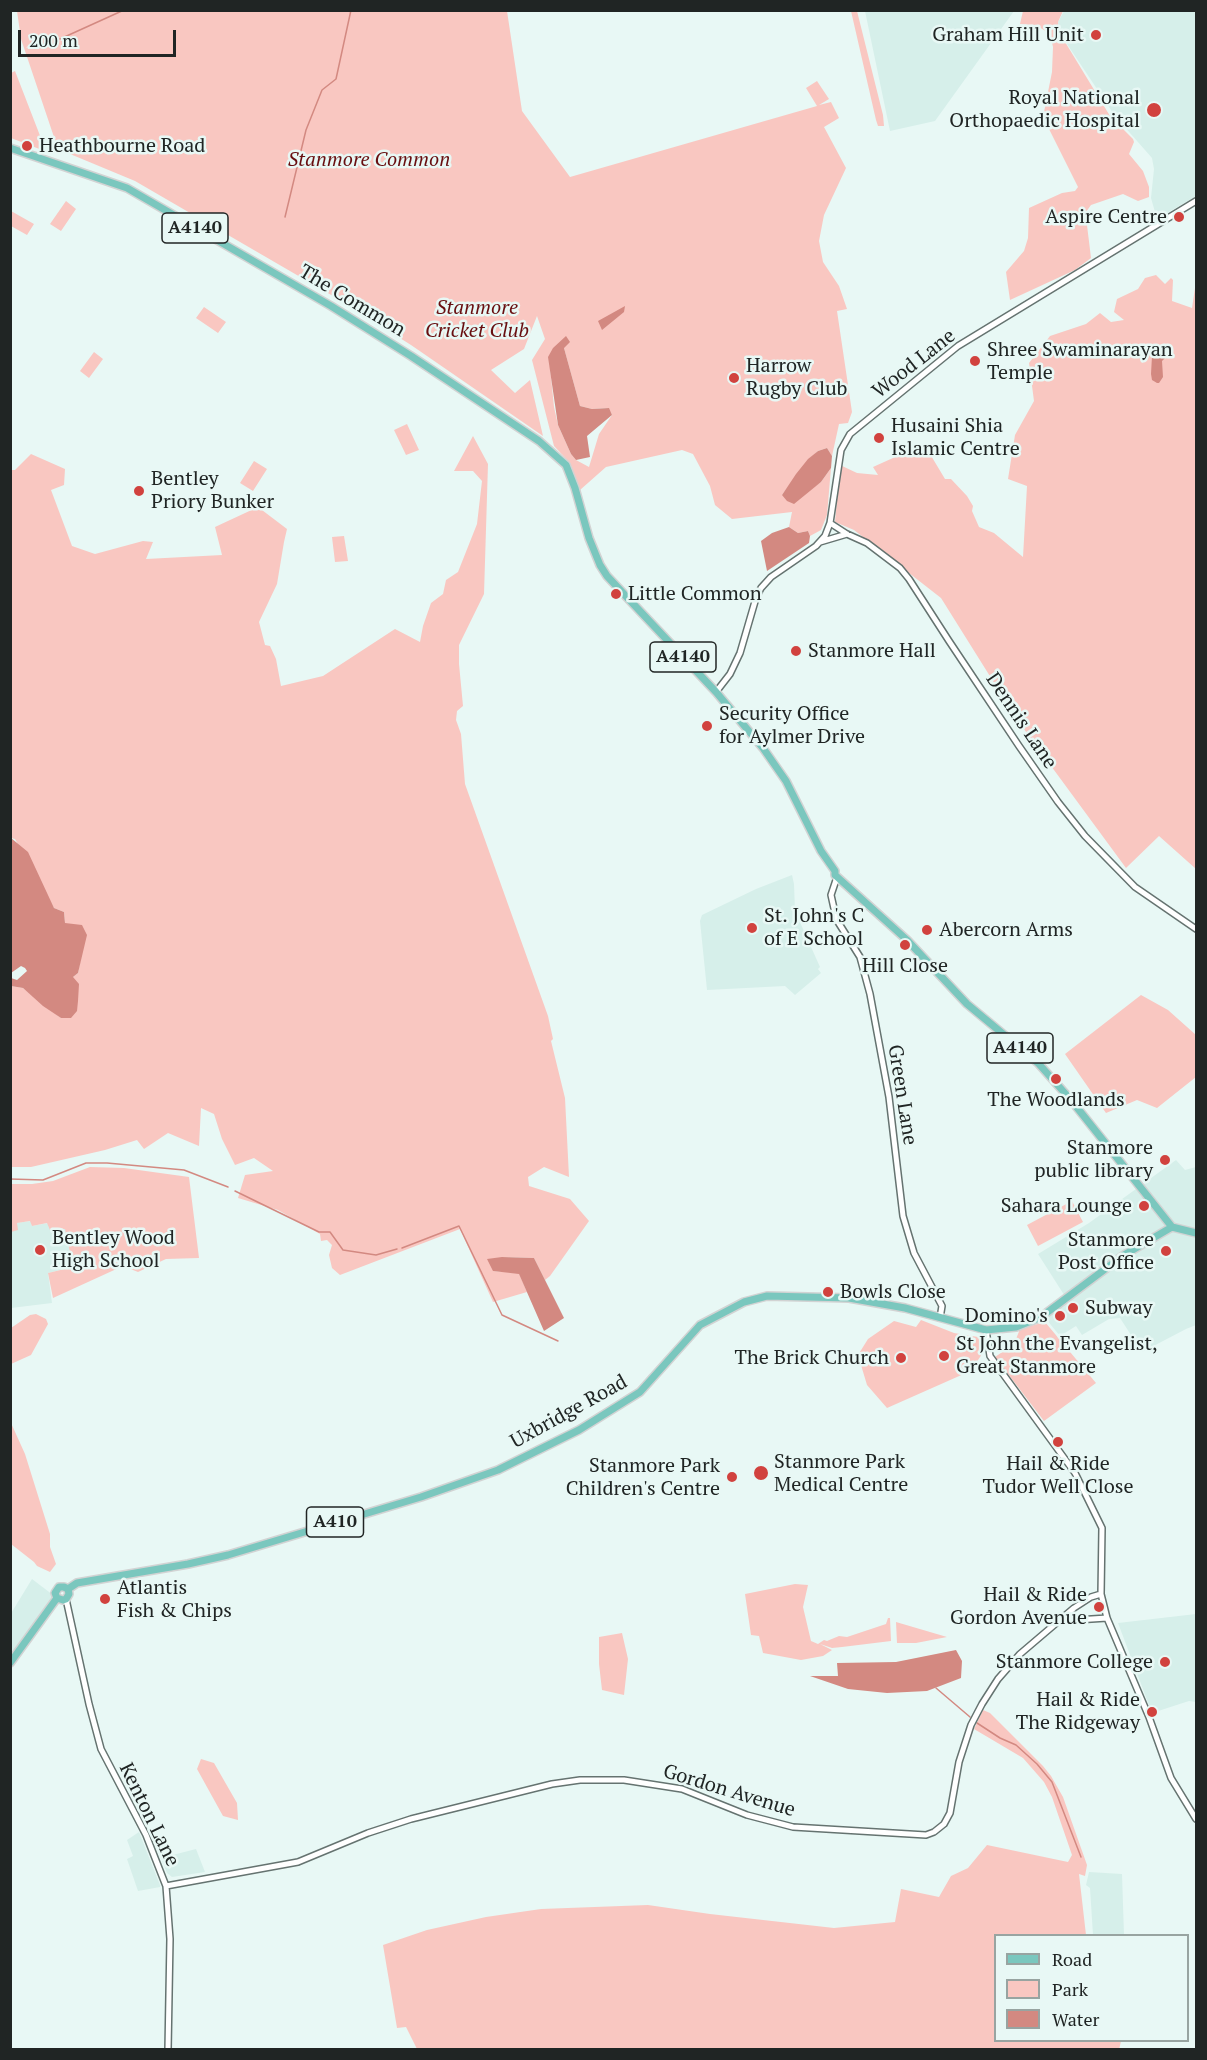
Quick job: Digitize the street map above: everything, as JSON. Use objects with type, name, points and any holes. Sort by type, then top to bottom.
[{"type":"main road","name":"The Common","points":[[10,148],[127,188],[380,336],[539,441],[566,465],[589,538],[607,576],[717,692]]},
{"type":"main road","name":"A4140","points":[[717,692],[763,748],[786,781],[821,851],[844,885],[848,886],[907,940],[967,1004],[1046,1072],[1172,1227]]},
{"type":"main road","points":[[1172,1227],[1197,1233]]},
{"type":"main road","name":"Uxbridge Road","points":[[68,1589],[77,1583],[228,1555],[421,1497],[498,1470],[579,1430],[640,1392],[700,1325],[744,1302],[767,1296],[849,1298],[905,1308],[986,1330],[1016,1327],[1041,1317],[1124,1255],[1172,1227]]},
{"type":"main road","points":[[59,1587],[68,1589],[69,1594],[66,1599],[57,1598],[55,1593],[59,1587]]},
{"type":"main road","points":[[10,1663],[57,1598]]},
{"type":"street","name":"Wood Lane","points":[[717,692],[717,688],[730,674],[740,653],[761,588],[778,571],[820,542],[830,523],[841,450],[850,434],[958,346],[1197,201]]},
{"type":"street","name":"Dennis Lane","points":[[830,523],[867,543],[900,568],[1026,756],[1085,836],[1135,886],[1197,929]]},
{"type":"street","points":[[820,542],[847,534]]},
{"type":"street","name":"Green Lane","points":[[836,874],[832,903],[838,922],[860,957],[870,994],[889,1097],[903,1216],[914,1253],[942,1306],[940,1318]]},
{"type":"street","points":[[986,1330],[990,1356],[1075,1473],[1102,1528],[1101,1594],[1107,1618],[1149,1717],[1171,1778],[1197,1819]]},
{"type":"street","name":"Gordon Avenue","points":[[166,1886],[298,1862],[368,1833],[411,1819],[552,1784],[580,1780],[624,1780],[682,1789],[747,1815],[794,1827],[926,1835],[944,1824],[950,1813],[959,1762],[974,1718],[989,1692],[1020,1654],[1074,1608],[1091,1597],[1101,1594]]},
{"type":"street","name":"Kenton Lane","points":[[66,1599],[101,1749],[148,1839],[166,1886],[170,1939],[168,2049]]},
{"type":"street","points":[[1060,1621],[1107,1618]]},
{"type":"shaded area","name":"Royal National Orthopaedic Hospital","points":[[865,10],[1014,11],[935,121],[890,131]]},
{"type":"shaded area","name":"Royal National Orthopaedic Hospital","points":[[1064,11],[1196,11],[1196,196],[1157,219],[1151,198],[1154,169],[1152,158],[1115,116],[1059,32],[1058,22]]},
{"type":"shaded area","name":"St. John's C of E School","points":[[792,875],[795,911],[821,973],[795,995],[785,986],[707,990],[700,921],[702,915],[756,889]]},
{"type":"shaded area","points":[[1176,1160],[1185,1170],[1196,1167],[1196,1325],[1142,1352],[1120,1318],[1109,1319],[1082,1335],[1076,1326],[1060,1336],[1046,1319],[1068,1301],[1038,1254],[1089,1223]]},
{"type":"shaded area","name":"Bentley Wood High School","points":[[31,1221],[32,1226],[48,1223],[65,1228],[73,1267],[48,1273],[52,1303],[11,1308],[10,1232],[16,1223]]},
{"type":"shaded area","points":[[32,1579],[53,1595],[11,1657],[10,1615]]},
{"type":"shaded area","name":"Stanmore College","points":[[1196,1614],[1196,1702],[1189,1701],[1152,1713],[1118,1623]]},
{"type":"shaded area","points":[[139,1832],[160,1887],[138,1891],[127,1859],[133,1856],[127,1840]]},
{"type":"shaded area","points":[[196,1849],[205,1872],[172,1877],[167,1873],[161,1858]]},
{"type":"shaded area","points":[[1089,1872],[1122,1874],[1124,1934],[1093,1934],[1090,1888],[1086,1885]]},
{"type":"green space","name":"Stanmore Common","points":[[17,11],[507,11],[522,111],[570,177],[817,106],[806,88],[817,81],[829,99],[819,105],[831,102],[839,118],[824,127],[846,168],[824,215],[819,241],[823,262],[839,286],[847,309],[837,311],[852,412],[848,423],[839,424],[832,456],[827,448],[818,451],[808,460],[782,495],[808,491],[821,482],[831,468],[827,515],[821,530],[810,536],[808,531],[798,533],[789,527],[792,512],[732,519],[715,505],[710,486],[693,454],[682,450],[606,467],[580,490],[570,463],[554,446],[532,360],[545,339],[537,316],[524,349],[491,370],[515,393],[530,380],[543,436],[411,345],[333,296],[135,181],[58,149],[21,39]],"holes":[[[564,348],[580,406],[592,409],[608,408],[612,415],[599,434],[589,467],[576,460],[571,454],[558,425],[554,407],[549,357]]]},
{"type":"green space","points":[[851,11],[857,11],[884,126],[878,126],[876,120]]},
{"type":"green space","points":[[1023,11],[1063,11],[1058,22],[1059,32],[1110,116],[1133,139],[1129,154],[1143,171],[1149,187],[1149,197],[1138,201],[1123,194],[1091,205],[1086,212],[1086,217],[1091,258],[1075,270],[1010,300],[1006,272],[1024,251],[1028,238],[1029,208],[1062,193],[1075,191],[1078,187],[1043,117],[1052,72],[1053,47],[1050,34],[1036,25],[1020,24]]},
{"type":"green space","points":[[15,71],[44,146],[42,150],[11,138],[11,73]]},
{"type":"green space","points":[[66,201],[76,209],[61,231],[50,224]]},
{"type":"green space","points":[[11,211],[34,224],[27,235],[11,226]]},
{"type":"green space","points":[[1156,275],[1165,284],[1171,278],[1173,280],[1172,301],[1192,308],[1196,288],[1196,869],[1159,836],[1126,868],[1018,721],[941,598],[854,530],[835,522],[840,465],[857,473],[878,475],[873,467],[924,444],[945,479],[951,479],[967,496],[973,506],[972,511],[979,527],[994,533],[1023,557],[1027,486],[1008,479],[1015,435],[1034,401],[1029,363],[1050,336],[1086,324],[1100,313],[1111,322],[1124,320],[1114,312],[1117,299],[1138,289],[1145,278]]},
{"type":"green space","points":[[204,307],[226,322],[218,333],[196,318]]},
{"type":"green space","points":[[94,352],[103,359],[89,378],[80,371]]},
{"type":"green space","points":[[407,424],[419,450],[406,455],[394,430]]},
{"type":"green space","points":[[473,436],[488,464],[484,594],[459,645],[463,706],[457,711],[456,720],[461,734],[465,784],[548,1016],[553,1039],[551,1041],[565,1098],[569,1177],[544,1167],[528,1177],[529,1186],[570,1199],[589,1221],[545,1280],[534,1258],[502,1257],[493,1271],[519,1273],[527,1292],[493,1302],[460,1229],[340,1275],[332,1268],[329,1255],[332,1245],[327,1240],[321,1241],[320,1234],[278,1210],[238,1198],[245,1175],[273,1171],[254,1158],[235,1165],[222,1139],[214,1114],[201,1108],[199,1146],[168,1133],[144,1149],[137,1140],[31,1167],[11,1167],[11,986],[23,988],[61,1018],[73,977],[78,973],[81,957],[65,923],[64,912],[54,908],[15,839],[11,838],[10,470],[15,470],[31,454],[65,469],[64,485],[51,490],[72,546],[95,554],[143,541],[153,542],[146,559],[222,555],[215,527],[258,507],[287,529],[277,584],[259,622],[265,645],[270,646],[276,659],[281,686],[323,676],[395,629],[420,642],[431,603],[443,594],[446,580],[458,572],[477,524],[482,481],[473,471],[454,471]]},
{"type":"green space","points":[[254,461],[267,469],[253,491],[240,483]]},
{"type":"green space","points":[[344,536],[348,561],[335,562],[332,537]]},
{"type":"green space","points":[[1141,995],[1168,1010],[1196,1035],[1196,1077],[1157,1108],[1137,1100],[1106,1113],[1065,1054]]},
{"type":"green space","points":[[90,1167],[124,1168],[189,1177],[199,1258],[166,1259],[138,1272],[123,1266],[53,1298],[48,1273],[73,1267],[65,1229],[50,1230],[47,1223],[32,1226],[30,1221],[17,1223],[18,1230],[11,1232],[11,1184],[53,1181]]},
{"type":"green space","points":[[1072,1201],[1083,1222],[1038,1246],[1027,1225]]},
{"type":"green space","points":[[36,1314],[46,1319],[48,1324],[31,1355],[11,1364],[11,1328],[30,1315]]},
{"type":"green space","points":[[921,1320],[954,1333],[978,1337],[981,1341],[982,1354],[972,1369],[966,1373],[887,1408],[867,1385],[858,1355],[868,1339],[894,1321],[916,1327]]},
{"type":"green space","points":[[1045,1322],[1096,1383],[1044,1421],[995,1357],[1014,1344],[1020,1329]]},
{"type":"green space","points":[[11,1423],[25,1454],[50,1534],[50,1547],[56,1564],[50,1572],[37,1566],[11,1544]]},
{"type":"green space","points":[[795,1584],[808,1585],[803,1607],[811,1641],[818,1644],[839,1636],[847,1637],[886,1624],[890,1618],[891,1641],[832,1648],[820,1644],[832,1650],[823,1656],[801,1660],[763,1653],[759,1636],[751,1635],[745,1594]]},
{"type":"green space","points":[[896,1622],[947,1637],[916,1643],[897,1643]]},
{"type":"green space","points":[[622,1633],[628,1659],[624,1695],[602,1690],[599,1664],[599,1637]]},
{"type":"green space","points":[[983,1710],[990,1713],[1043,1766],[1063,1797],[1087,1865],[1085,1876],[1079,1874],[1086,1934],[994,1934],[994,2042],[1121,2042],[1119,2050],[417,2049],[406,2027],[397,2028],[383,1945],[427,1930],[486,1917],[541,1909],[648,1905],[834,1928],[895,1922],[901,1889],[939,1897],[951,1876],[968,1868],[987,1845],[1068,1862],[1072,1855],[1052,1797],[1044,1782],[1023,1758],[974,1729]]},
{"type":"green space","points":[[201,1759],[214,1763],[237,1803],[238,1820],[223,1816],[197,1769]]},
{"type":"water","points":[[625,306],[624,312],[602,330],[598,321]]},
{"type":"water","points":[[566,336],[570,342],[564,348],[580,406],[592,409],[609,408],[612,415],[587,436],[590,457],[576,460],[558,425],[548,357],[553,348]]},
{"type":"water","points":[[1164,354],[1167,356],[1162,361],[1163,377],[1157,383],[1152,380],[1152,356]]},
{"type":"water","points":[[827,448],[832,456],[831,468],[821,482],[794,504],[787,501],[782,495],[796,474],[808,459],[818,451]]},
{"type":"water","points":[[789,527],[798,533],[808,531],[809,543],[767,571],[761,541],[772,533]]},
{"type":"water","points":[[11,838],[28,852],[54,908],[64,912],[65,923],[82,925],[87,935],[78,973],[73,977],[79,984],[77,1011],[71,1018],[61,1018],[23,988],[11,986],[11,978],[17,980],[27,971],[21,966],[11,973]]},
{"type":"water","points":[[534,1258],[564,1318],[544,1331],[519,1274],[493,1271],[487,1259]]},
{"type":"water","points":[[956,1650],[962,1661],[961,1678],[927,1691],[887,1693],[848,1689],[810,1676],[838,1676],[837,1663],[896,1662]]},
{"type":"waterway","points":[[60,39],[124,10]]},
{"type":"waterway","points":[[285,217],[306,130],[322,90],[336,79],[351,10]]},
{"type":"waterway","points":[[10,1179],[43,1180],[86,1163],[107,1163],[184,1170],[228,1187]]},
{"type":"waterway","points":[[235,1191],[319,1232],[330,1232],[343,1250],[376,1255],[397,1249]]},
{"type":"waterway","points":[[402,1248],[459,1226],[502,1315],[558,1341]]},
{"type":"waterway","points":[[936,1688],[970,1717]]},
{"type":"waterway","points":[[977,1723],[1016,1745],[1037,1764],[1052,1782],[1081,1857]]},
{"type":"place","name":"Graham Hill Unit","points":[[1096,35]]},
{"type":"place","name":"Royal National Orthopaedic Hospital","points":[[1154,110]]},
{"type":"place","name":"Heathbourne Road","points":[[27,146]]},
{"type":"place","name":"Aspire Centre","points":[[1179,217]]},
{"type":"place","name":"Shree Swaminarayan Temple","points":[[975,361]]},
{"type":"place","name":"Harrow Rugby Club","points":[[734,378]]},
{"type":"place","name":"Husaini Shia Islamic Centre","points":[[879,438]]},
{"type":"place","name":"Bentley Priory Bunker","points":[[139,491]]},
{"type":"place","name":"Little Common","points":[[616,594]]},
{"type":"place","name":"Stanmore Hall","points":[[796,651]]},
{"type":"place","name":"Security Office for Aylmer Drive","points":[[707,726]]},
{"type":"place","name":"St. John's C of E School","points":[[752,928]]},
{"type":"place","name":"Abercorn Arms","points":[[927,930]]},
{"type":"place","name":"Hill Close","points":[[905,945]]},
{"type":"place","name":"The Woodlands","points":[[1056,1079]]},
{"type":"place","name":"Stanmore public library","points":[[1165,1160]]},
{"type":"place","name":"Sahara Lounge","points":[[1144,1206]]},
{"type":"place","name":"Bentley Wood High School","points":[[40,1250]]},
{"type":"place","name":"Stanmore Post Office","points":[[1166,1251]]},
{"type":"place","name":"Bowls Close","points":[[828,1292]]},
{"type":"place","name":"Subway","points":[[1073,1308]]},
{"type":"place","name":"Domino's","points":[[1060,1316]]},
{"type":"place","name":"St John the Evangelist, Great Stanmore","points":[[944,1356]]},
{"type":"place","name":"The Brick Church","points":[[901,1358]]},
{"type":"place","name":"Hail & Ride Tudor Well Close","points":[[1058,1442]]},
{"type":"place","name":"Stanmore Park Medical Centre","points":[[761,1473]]},
{"type":"place","name":"Stanmore Park Children's Centre","points":[[732,1477]]},
{"type":"place","name":"Atlantis Fish & Chips","points":[[105,1599]]},
{"type":"place","name":"Hail & Ride Gordon Avenue","points":[[1099,1607]]},
{"type":"place","name":"Stanmore College","points":[[1165,1662]]},
{"type":"place","name":"Hail & Ride The Ridgeway","points":[[1152,1712]]},
{"type":"park label","name":"Stanmore Cricket Club","points":[[477,320]]}]
